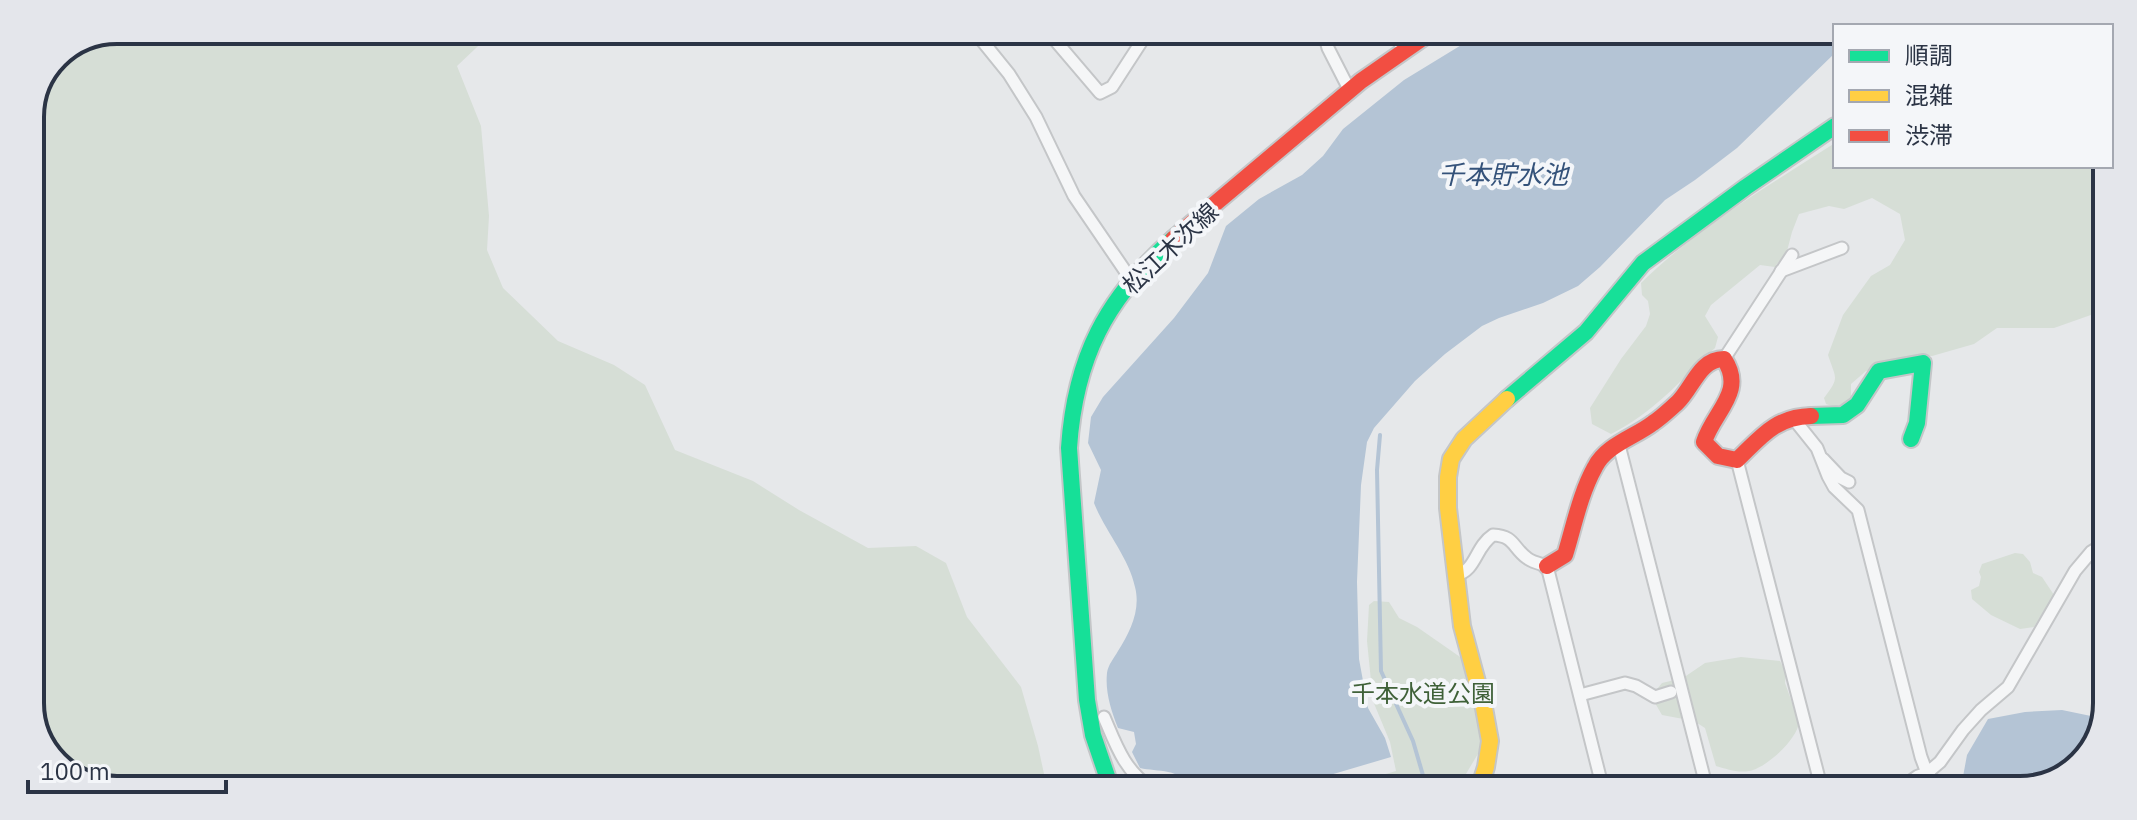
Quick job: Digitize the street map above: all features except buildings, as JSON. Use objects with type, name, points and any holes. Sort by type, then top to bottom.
[{"type":"street","points":[[988,44],[1036,117],[1074,196],[1132,281]]},
{"type":"street","points":[[1058,44],[1100,93],[1112,87],[1140,44]]},
{"type":"street","points":[[1327,44],[1350,91]]},
{"type":"street","points":[[1400,44],[1403,49]]},
{"type":"street","name":"松江木次線","points":[[1106,776],[1093,735],[1087,700],[1069,448],[1070,414],[1076,385],[1096,333],[1115,301],[1166,247],[1350,91],[1411,44]]},
{"type":"street","points":[[1483,776],[1490,741],[1462,626],[1448,508],[1451,459],[1464,439],[1586,332],[1643,263],[1833,127]]},
{"type":"street","points":[[1781,271],[1842,248]]},
{"type":"street","points":[[1724,359],[1792,255]]},
{"type":"street","points":[[1547,566],[1565,555],[1595,466],[1604,454],[1654,423],[1680,400],[1706,364],[1715,359],[1724,359]]},
{"type":"street","points":[[1724,359],[1731,368],[1733,380],[1724,406],[1706,433],[1704,442],[1713,454],[1737,460]]},
{"type":"street","points":[[1737,460],[1783,420],[1843,415],[1857,405],[1879,371],[1923,363],[1917,423],[1911,439]]},
{"type":"street","points":[[1793,418],[1811,439],[1834,487],[1858,510],[1921,757],[1929,776]]},
{"type":"street","points":[[1619,445],[1704,776]]},
{"type":"street","points":[[1820,456],[1849,482]]},
{"type":"street","points":[[1737,460],[1818,776]]},
{"type":"street","points":[[1456,575],[1464,574],[1472,566],[1480,547],[1493,535],[1510,539],[1527,559],[1547,566]]},
{"type":"street","points":[[1918,776],[1940,762],[1981,710],[2008,687],[2075,571],[2093,551]]},
{"type":"street","points":[[1547,566],[1600,776]]},
{"type":"street","points":[[1580,695],[1625,683],[1655,697],[1671,692]]},
{"type":"street","points":[[1104,717],[1124,764],[1136,776]]},
{"type":"green space","points":[[480,44],[457,66],[481,126],[489,216],[487,250],[503,288],[558,341],[614,365],[645,385],[675,450],[753,481],[868,548],[916,546],[946,563],[967,617],[1021,687],[1044,776],[117,776],[94,772],[73,761],[54,739],[44,708],[44,117],[45,103],[56,77],[77,56],[103,45]]},
{"type":"green space","points":[[1833,144],[1833,168],[2093,168],[2093,314],[2054,328],[1997,328],[1974,344],[1932,356],[1914,355],[1866,371],[1851,384],[1851,398],[1836,406],[1826,404],[1824,398],[1835,378],[1828,355],[1843,315],[1871,276],[1890,265],[1905,240],[1900,214],[1872,198],[1844,209],[1829,206],[1799,214],[1787,251],[1775,267],[1760,265],[1711,305],[1705,316],[1718,337],[1715,348],[1666,395],[1611,434],[1592,424],[1590,408],[1646,326],[1650,314],[1641,283],[1710,225]]},
{"type":"green space","points":[[2015,553],[2023,554],[2030,562],[2033,573],[2042,577],[2054,595],[2034,627],[2020,629],[1991,615],[1972,599],[1971,590],[1979,586],[1982,564]]},
{"type":"green space","name":"千本水道公園","points":[[1374,601],[1389,602],[1399,618],[1463,659],[1481,713],[1482,747],[1465,776],[1379,776],[1396,771],[1390,742],[1373,701],[1367,641],[1369,605]]},
{"type":"green space","points":[[1741,657],[1780,661],[1799,722],[1793,737],[1780,752],[1756,769],[1745,771],[1716,766],[1705,728],[1694,721],[1662,715],[1655,703],[1657,689],[1662,683],[1683,678],[1705,663]]},
{"type":"water","name":"千本貯水池","points":[[1463,44],[1833,44],[1833,55],[1737,148],[1665,200],[1578,286],[1482,326],[1415,381],[1374,428],[1367,442],[1361,485],[1357,582],[1359,659],[1368,708],[1385,738],[1391,757],[1327,776],[1179,776],[1140,768],[1132,752],[1136,744],[1134,732],[1118,728],[1108,694],[1108,670],[1130,628],[1137,604],[1128,566],[1094,503],[1101,470],[1088,443],[1091,417],[1103,397],[1174,318],[1208,273],[1226,226],[1259,199],[1302,175],[1323,156],[1343,129],[1404,80]]},
{"type":"water","points":[[2062,710],[2092,716],[2081,743],[2072,755],[2056,766],[2020,776],[1963,776],[1967,755],[1988,719],[2025,712]]},
{"type":"waterway","points":[[1380,435],[1377,470],[1381,671],[1413,741],[1423,776]]},
{"type":"traffic: fast","points":[[1507,399],[1586,332],[1643,263],[1833,127]]},
{"type":"traffic: fast","points":[[1107,776],[1093,735],[1087,700],[1069,448],[1072,416],[1087,358],[1112,307],[1129,284],[1173,239]]},
{"type":"traffic: fast","points":[[1811,416],[1843,415],[1857,405],[1879,371],[1923,363],[1917,423],[1911,439]]},
{"type":"traffic: slow","points":[[1483,776],[1490,741],[1462,626],[1448,508],[1448,477],[1451,459],[1464,439],[1507,399]]},
{"type":"traffic: jam","points":[[1173,239],[1361,81],[1414,44]]},
{"type":"traffic: jam","points":[[1547,566],[1565,555],[1585,488],[1600,459],[1665,413],[1683,397],[1702,369],[1715,360],[1724,359],[1732,382],[1726,401],[1704,442],[1718,456],[1737,460],[1778,424],[1811,416]]}]
